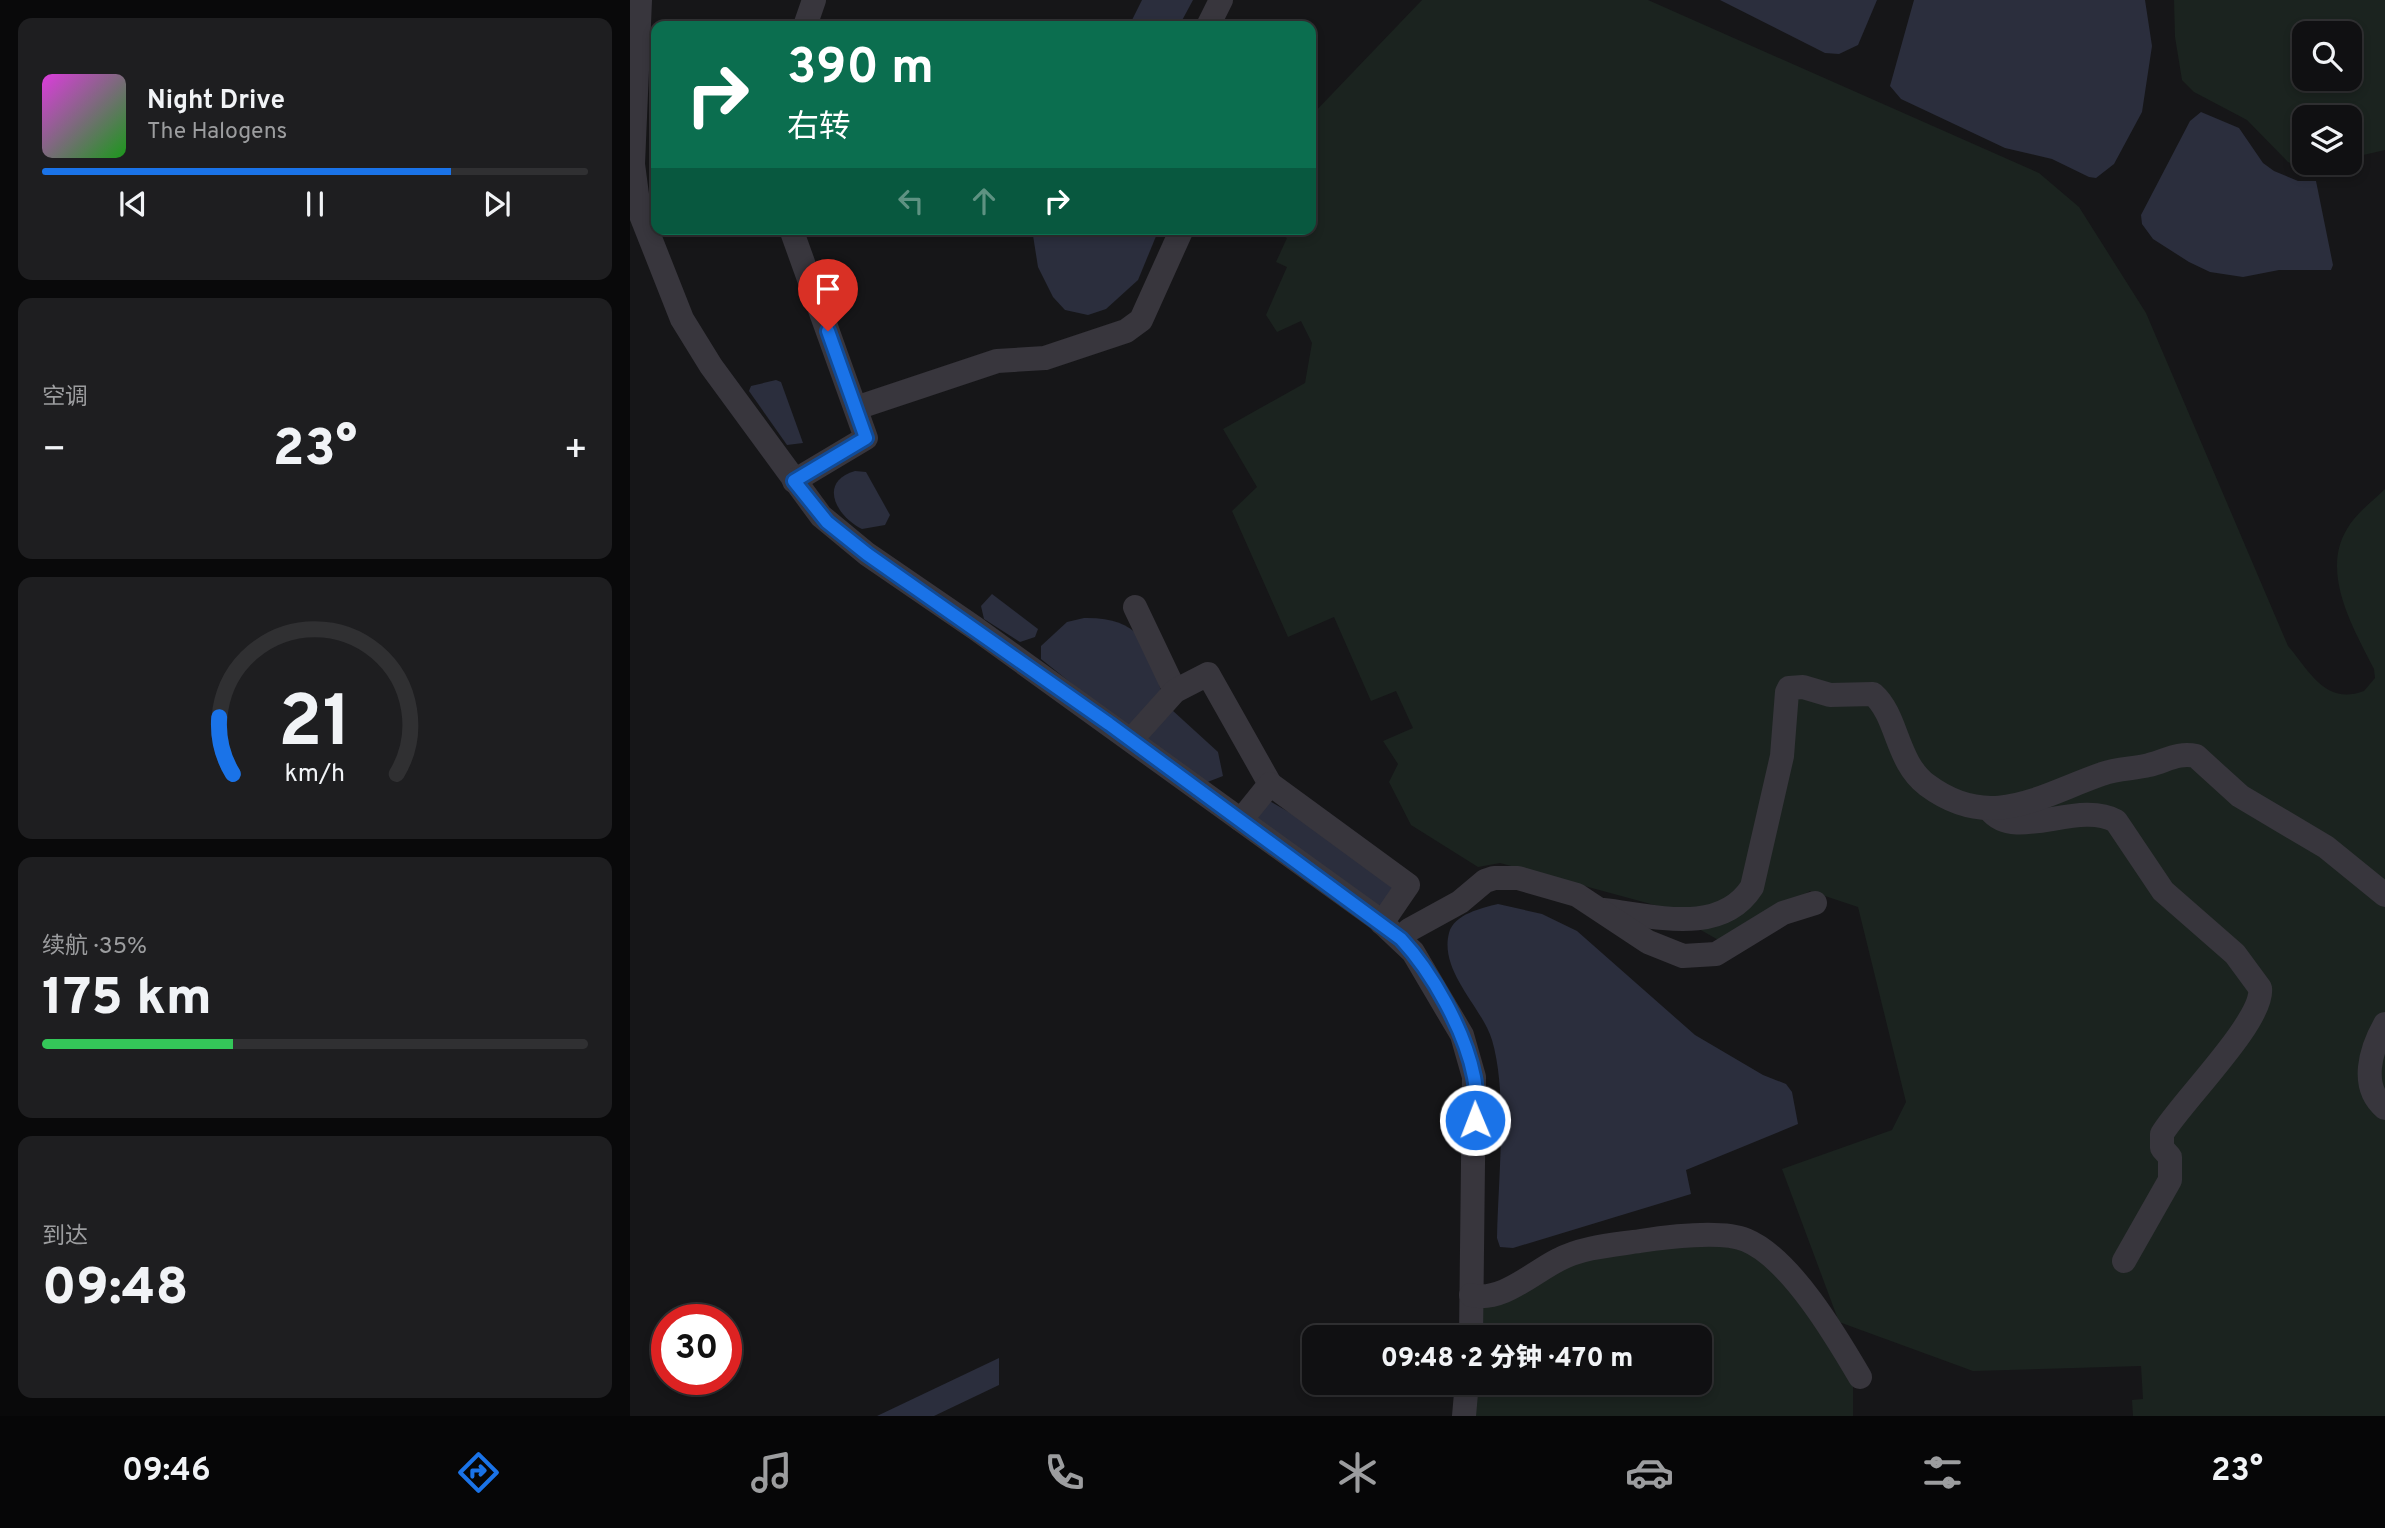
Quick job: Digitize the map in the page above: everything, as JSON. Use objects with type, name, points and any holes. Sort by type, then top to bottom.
[{"type":"street","points":[[640,0],[633,164],[639,210],[682,319],[711,366],[827,522],[867,554],[1131,740],[1382,923],[1413,952],[1462,1035],[1474,1077],[1471,1325]]},
{"type":"street","points":[[807,21],[814,0]]},
{"type":"street","points":[[1211,21],[1221,0]]},
{"type":"street","points":[[793,235],[866,438],[794,481]]},
{"type":"street","points":[[856,408],[997,361],[1045,358],[1126,331],[1141,320],[1179,235]]},
{"type":"street","points":[[1135,607],[1175,691]]},
{"type":"street","points":[[1131,740],[1175,691],[1208,674],[1270,784],[1408,885],[1382,923]]},
{"type":"street","points":[[1603,909],[1687,919],[1724,912],[1747,895],[1752,887],[1782,756],[1789,688],[1803,687],[1830,695],[1873,694],[1917,777],[1945,796],[1967,806],[1989,810],[2015,807],[2105,773],[2191,755],[2240,796],[2326,847],[2384,896]]},
{"type":"street","points":[[1241,820],[1270,784]]},
{"type":"street","points":[[1989,810],[2004,821],[2018,824],[2055,816],[2103,816],[2120,824],[2163,891],[2235,954],[2260,988],[2259,1002],[2227,1052],[2162,1134],[2160,1143],[2170,1157],[2170,1180],[2124,1261]]},
{"type":"street","points":[[1401,939],[1409,930],[1460,902],[1485,881],[1494,878],[1518,878],[1577,895],[1603,909],[1648,942],[1670,953],[1702,957],[1716,954],[1783,913],[1815,903]]},
{"type":"street","points":[[2384,1106],[2370,1084],[2370,1071],[2376,1041],[2385,1024]]},
{"type":"street","points":[[1472,1295],[1495,1296],[1560,1258],[1582,1250],[1678,1235],[1743,1238],[1769,1253],[1803,1293],[1829,1324],[1860,1377]]},
{"type":"street","points":[[1464,1416],[1466,1395]]},
{"type":"shaded area","points":[[1422,0],[1648,0],[2039,173],[2079,207],[2146,313],[2288,646],[2319,683],[2339,694],[2364,691],[2375,678],[2374,669],[2343,600],[2337,564],[2340,546],[2350,523],[2385,489],[2385,1416],[2133,1416],[2132,1400],[2143,1399],[2141,1366],[1973,1371],[1839,1322],[1782,1169],[1892,1130],[1906,1102],[1858,907],[1810,891],[1722,942],[1658,906],[1500,863],[1478,867],[1411,825],[1389,782],[1398,764],[1383,741],[1413,728],[1396,691],[1371,701],[1334,617],[1288,637],[1232,511],[1257,487],[1223,429],[1305,383],[1312,343],[1301,321],[1277,332],[1266,315],[1287,267],[1276,262],[1287,238],[1281,235],[1316,235],[1316,111]]},
{"type":"shaded area","points":[[2174,0],[2385,0],[2385,150],[2362,155],[2362,105],[2292,105],[2292,164],[2247,120],[2194,92],[2182,80],[2175,37]]},
{"type":"shaded area","points":[[1699,1241],[1764,1255],[1853,1375],[1853,1416],[1470,1416],[1473,1395],[1712,1395],[1712,1325],[1477,1325],[1476,1303],[1567,1262]]},
{"type":"water","points":[[1142,0],[1193,0],[1182,21],[1132,21]]},
{"type":"water","points":[[1720,0],[1877,0],[1858,45],[1839,54],[1825,53]]},
{"type":"water","points":[[1914,0],[2145,0],[2152,46],[2142,112],[2114,164],[2096,178],[2089,177],[2052,159],[2005,148],[1901,99],[1890,86]]},
{"type":"water","points":[[2201,112],[2239,128],[2263,163],[2274,171],[2298,181],[2316,181],[2333,265],[2331,270],[2279,270],[2243,277],[2210,272],[2153,239],[2142,224],[2141,215],[2190,121]]},
{"type":"water","points":[[1033,235],[1157,235],[1138,280],[1106,309],[1088,315],[1065,310],[1053,297],[1038,267]]},
{"type":"water","points":[[776,380],[781,382],[803,443],[787,445],[749,391],[751,386]]},
{"type":"water","points":[[855,471],[866,472],[890,515],[885,525],[862,529],[853,524],[839,508],[834,491],[837,483],[843,476]]},
{"type":"water","points":[[992,594],[1038,629],[1035,637],[1020,642],[984,619],[981,606]]},
{"type":"water","points":[[1084,618],[1117,622],[1139,636],[1146,647],[1161,692],[1138,723],[1125,726],[1041,659],[1041,646],[1067,622]]},
{"type":"water","points":[[1172,710],[1218,752],[1223,776],[1205,783],[1148,740],[1147,731]]},
{"type":"water","points":[[1266,799],[1301,819],[1393,887],[1383,912],[1254,821]]},
{"type":"water","points":[[1498,904],[1542,914],[1577,931],[1695,1035],[1763,1075],[1786,1084],[1792,1092],[1798,1124],[1686,1170],[1691,1194],[1513,1248],[1500,1247],[1497,1238],[1501,1111],[1497,1062],[1487,1027],[1456,975],[1448,947],[1449,933],[1457,921],[1469,913]]},
{"type":"water","points":[[999,1358],[999,1385],[934,1416],[877,1416]]},
{"type":"route","points":[[828,331],[866,438],[794,481],[821,516],[867,554],[1109,724],[1401,939],[1413,952],[1462,1035],[1474,1077],[1475,1120]]}]
